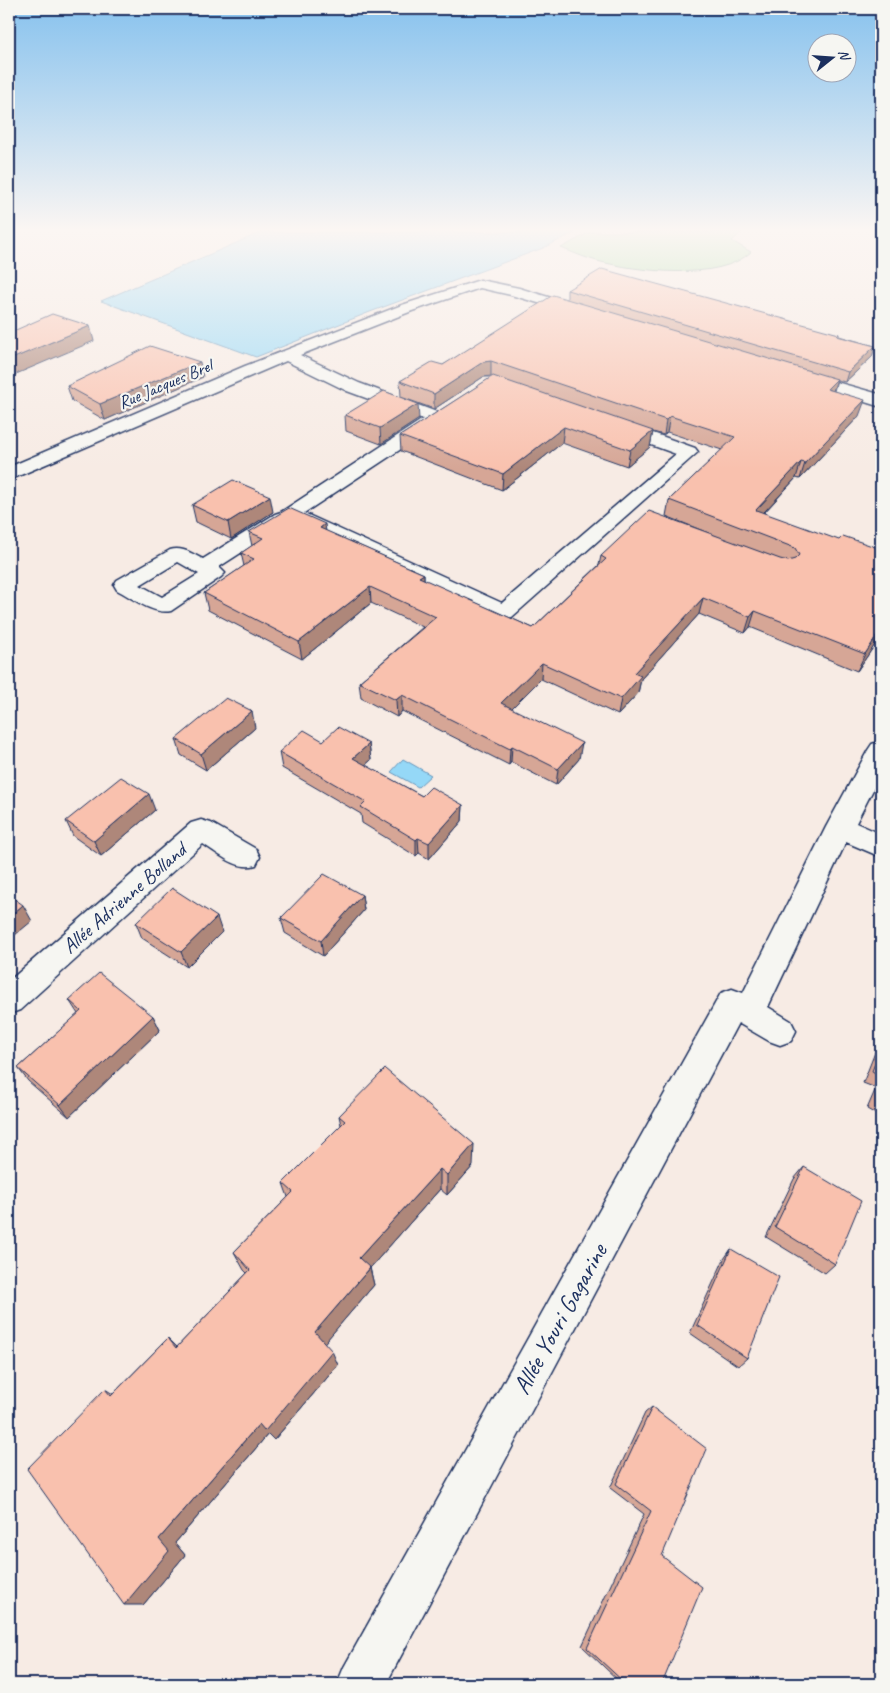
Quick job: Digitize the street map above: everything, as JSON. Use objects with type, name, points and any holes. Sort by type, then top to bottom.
[{"type":"street","name":"Rue Jacques Brel","points":[[9,474],[286,355],[399,311]]},
{"type":"street","name":"Rue Jacques Brel","points":[[580,311],[597,316]]},
{"type":"street","points":[[204,568],[444,413],[352,387],[286,355]]},
{"type":"street","points":[[790,374],[881,402]]},
{"type":"street","points":[[290,514],[504,612],[632,512],[689,452],[599,420]]},
{"type":"street","points":[[881,750],[840,827],[881,846]]},
{"type":"street","name":"Allée Youri Gagarine","points":[[361,1684],[732,1003],[764,1022],[840,827]]},
{"type":"street","name":"Allée Adrienne Bolland","points":[[9,1000],[201,830],[246,857]]},
{"type":"water","points":[[129,311],[373,311],[256,357]]},
{"type":"water","points":[[403,759],[431,775],[418,787],[391,772]]},
{"type":"building","points":[[528,311],[607,311],[837,379],[827,389],[865,400],[805,463],[801,462],[756,510],[839,540],[843,536],[881,549],[881,630],[865,654],[755,611],[750,617],[703,598],[634,673],[641,676],[621,699],[542,663],[501,703],[582,743],[558,769],[512,746],[510,749],[402,695],[396,700],[359,682],[436,617],[370,587],[299,642],[204,593],[254,559],[241,553],[263,538],[249,532],[289,508],[325,524],[320,528],[424,574],[419,577],[533,628],[606,559],[601,556],[649,511],[780,559],[788,561],[795,559],[799,555],[795,548],[669,500],[735,437],[670,416],[666,420],[491,361],[483,362],[434,394],[400,381],[432,362],[443,365]]},
{"type":"building","points":[[639,311],[755,311],[875,346],[848,372]]},
{"type":"building","points":[[52,314],[90,326],[9,360],[9,333]]},
{"type":"building","points":[[150,346],[200,362],[100,404],[67,386]]},
{"type":"building","points":[[493,376],[653,431],[630,450],[564,427],[503,474],[400,436]]},
{"type":"building","points":[[384,391],[418,404],[380,428],[345,415]]},
{"type":"building","points":[[233,480],[270,496],[228,522],[192,505]]},
{"type":"building","points":[[226,698],[252,711],[201,754],[176,739]]},
{"type":"building","points":[[338,727],[369,744],[353,758],[422,796],[431,787],[463,805],[429,843],[418,838],[416,840],[361,807],[366,802],[279,752],[304,730],[323,741]]},
{"type":"building","points":[[121,777],[149,794],[94,841],[66,821]]},
{"type":"building","points":[[324,874],[362,895],[321,941],[281,918]]},
{"type":"building","points":[[172,888],[217,917],[181,952],[136,923]]},
{"type":"building","points":[[9,895],[23,905],[9,917]]},
{"type":"building","points":[[99,973],[153,1016],[60,1105],[18,1068],[81,1011],[69,1000]]},
{"type":"building","points":[[881,1048],[881,1076],[872,1071]]},
{"type":"building","points":[[385,1069],[474,1144],[447,1175],[440,1169],[359,1258],[370,1268],[315,1332],[332,1351],[265,1431],[259,1424],[159,1539],[169,1551],[124,1605],[27,1469],[105,1389],[111,1396],[168,1338],[176,1348],[250,1270],[234,1252],[293,1192],[283,1183],[345,1121],[339,1116]]},
{"type":"building","points":[[881,1086],[881,1101],[876,1098]]},
{"type":"building","points":[[804,1167],[861,1201],[835,1264],[775,1227]]},
{"type":"building","points":[[731,1249],[779,1277],[747,1358],[697,1325]]},
{"type":"building","points":[[652,1407],[707,1449],[662,1556],[702,1587],[662,1684],[626,1684],[587,1648],[651,1511],[616,1484]]}]
